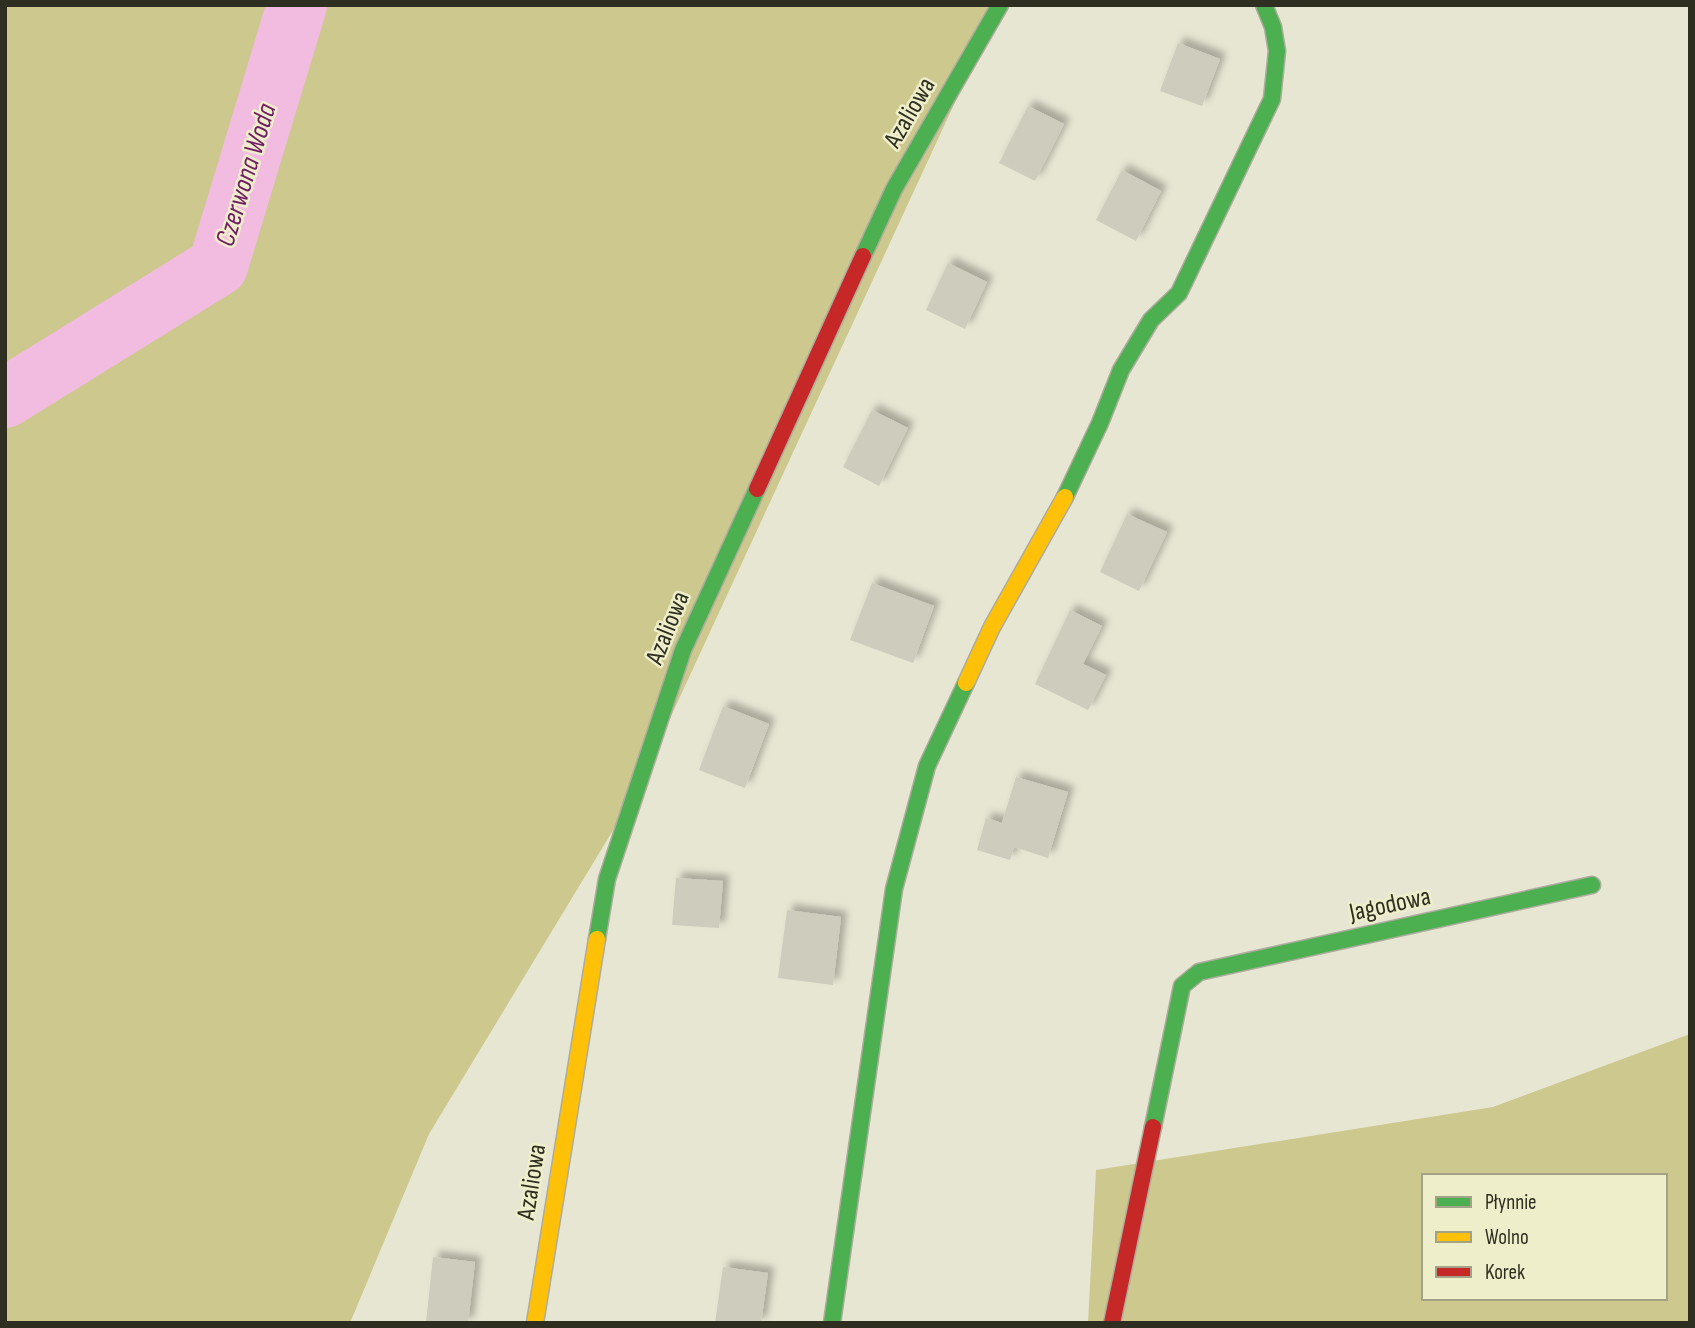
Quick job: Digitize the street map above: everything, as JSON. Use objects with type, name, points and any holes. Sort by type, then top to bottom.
[{"type":"street","name":"Azaliowa","points":[[535,1323],[607,879],[683,650],[894,189],[1000,5]]},
{"type":"street","points":[[832,1323],[894,889],[927,766],[992,627],[1069,490],[1121,370],[1151,320],[1179,293],[1272,99],[1278,67],[1270,17],[1264,5]]},
{"type":"street","name":"Jagodowa","points":[[1112,1323],[1182,986],[1199,972],[1592,886]]},
{"type":"shaded area","points":[[5,5],[1000,5],[635,794],[429,1134],[350,1323],[5,1323]]},
{"type":"shaded area","points":[[1690,1034],[1690,1323],[1088,1323],[1096,1170],[1493,1107]]},
{"type":"building","points":[[1178,43],[1220,59],[1202,106],[1160,91]]},
{"type":"building","points":[[1028,106],[1064,124],[1035,181],[999,163]]},
{"type":"building","points":[[1122,170],[1161,191],[1136,241],[1096,220]]},
{"type":"building","points":[[948,263],[987,282],[965,329],[926,310]]},
{"type":"building","points":[[872,410],[908,428],[879,486],[843,467]]},
{"type":"building","points":[[1127,514],[1167,532],[1139,591],[1100,572]]},
{"type":"building","points":[[872,583],[934,606],[913,663],[850,640]]},
{"type":"building","points":[[1070,610],[1102,626],[1083,664],[1106,675],[1088,710],[1035,684]]},
{"type":"building","points":[[723,706],[769,724],[745,788],[699,770]]},
{"type":"building","points":[[1016,777],[1068,792],[1048,858],[1014,847],[1010,860],[977,850],[986,818],[1002,823]]},
{"type":"building","points":[[676,878],[723,881],[719,928],[672,925]]},
{"type":"building","points":[[787,910],[841,917],[833,985],[778,978]]},
{"type":"building","points":[[433,1257],[475,1262],[468,1323],[426,1323]]},
{"type":"building","points":[[723,1267],[768,1273],[761,1323],[715,1323]]},
{"type":"waterway","name":"Czerwona Woda","points":[[5,398],[218,266],[297,5]]},
{"type":"traffic: fast","points":[[863,256],[894,189],[1000,5]]},
{"type":"traffic: fast","points":[[1065,497],[1100,423],[1121,370],[1151,320],[1179,293],[1272,99],[1277,51],[1273,27],[1264,5]]},
{"type":"traffic: fast","points":[[597,939],[607,879],[683,650],[757,489]]},
{"type":"traffic: fast","points":[[832,1323],[894,889],[927,766],[966,683]]},
{"type":"traffic: fast","points":[[1153,1127],[1182,986],[1199,972],[1592,885]]},
{"type":"traffic: slow","points":[[966,683],[992,627],[1065,497]]},
{"type":"traffic: slow","points":[[535,1323],[597,939]]},
{"type":"traffic: jam","points":[[757,489],[863,256]]},
{"type":"traffic: jam","points":[[1112,1323],[1153,1127]]}]
